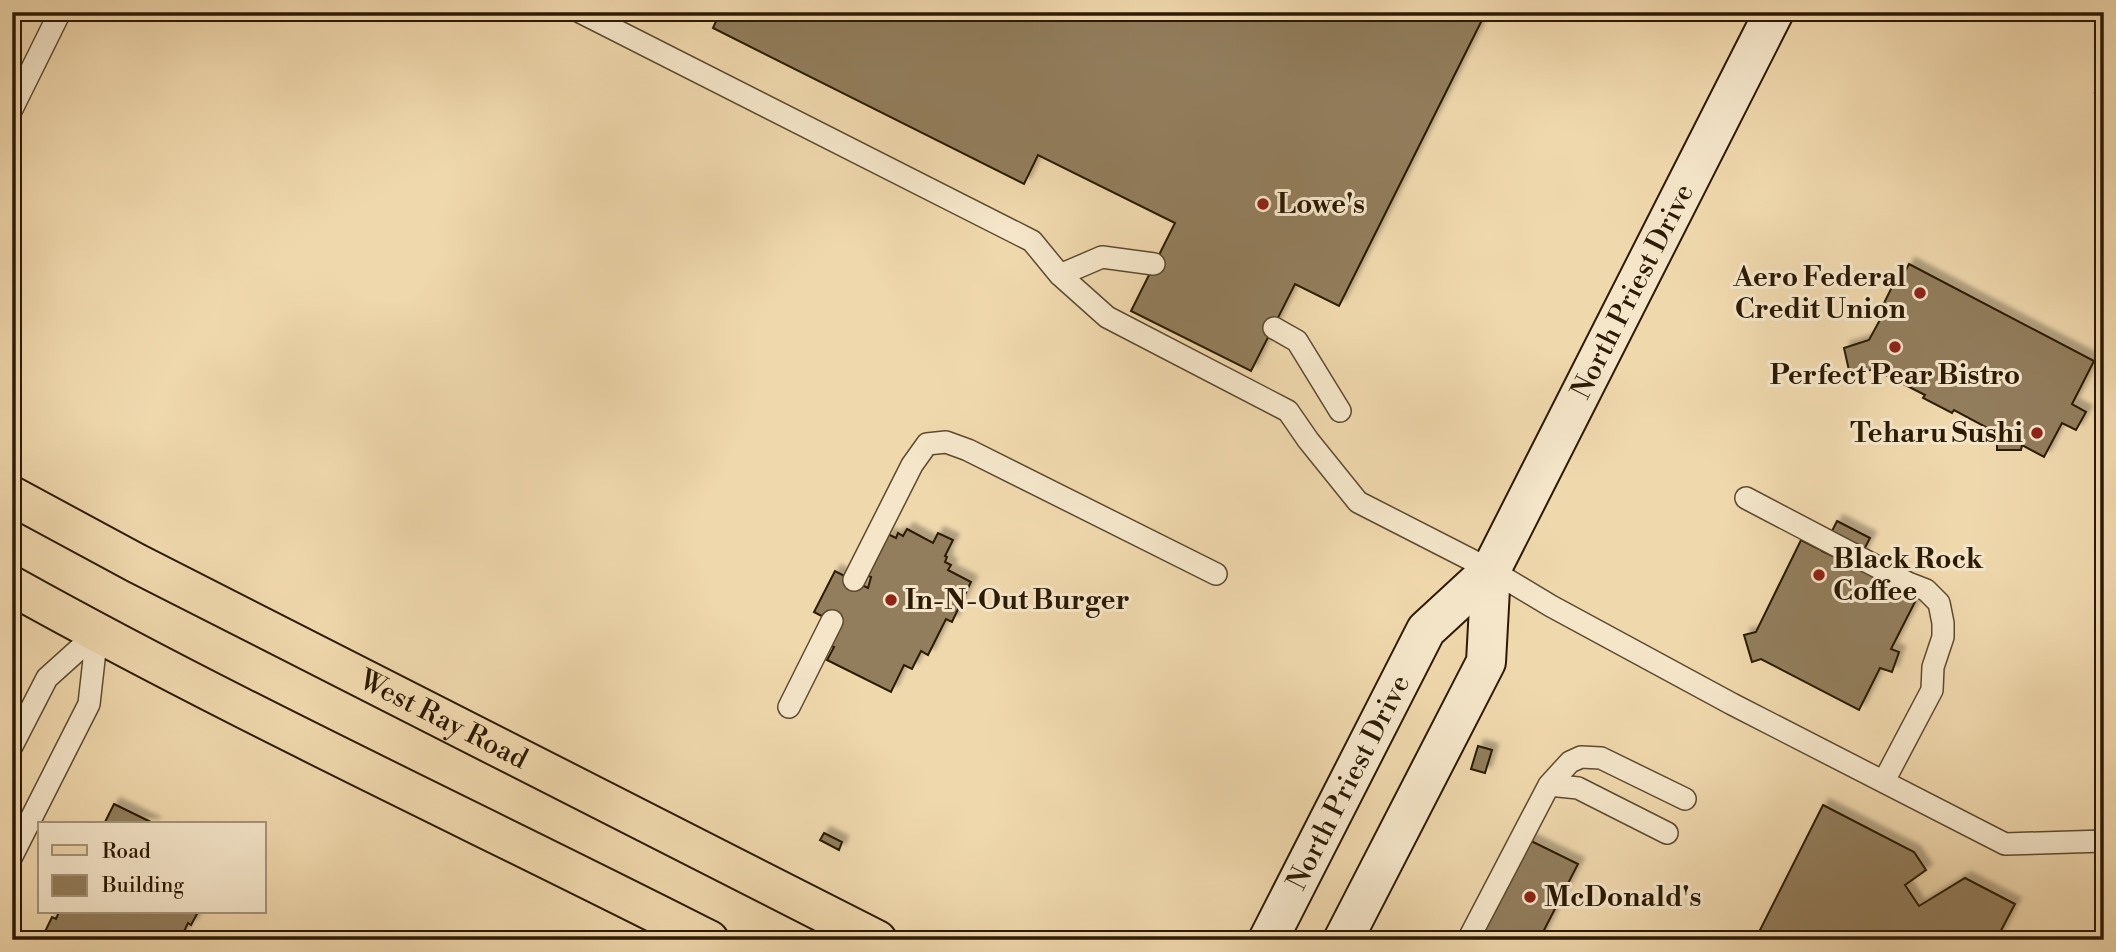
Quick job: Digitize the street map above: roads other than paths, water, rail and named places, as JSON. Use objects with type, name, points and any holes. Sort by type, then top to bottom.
[{"type":"main road","name":"North Priest Drive","points":[[1268,940],[1426,630],[1491,570],[1774,12]]},
{"type":"main road","name":"West Ray Road","points":[[12,496],[148,569],[877,940]]},
{"type":"main road","name":"North Priest Drive","points":[[1343,940],[1486,662],[1491,570]]},
{"type":"main road","points":[[12,586],[97,633],[370,771],[660,929],[709,940]]},
{"type":"lane","points":[[12,109],[60,12]]},
{"type":"lane","points":[[580,12],[1032,241],[1060,275],[1107,317],[1288,411],[1358,502],[1491,570],[1551,606],[1708,691],[2005,844],[2104,841]]},
{"type":"lane","points":[[1060,275],[1102,257],[1154,264]]},
{"type":"lane","points":[[1274,328],[1297,341],[1340,411]]},
{"type":"lane","points":[[853,580],[912,465],[927,444],[946,442],[968,450],[1216,573]]},
{"type":"lane","points":[[1746,498],[1926,590],[1939,603],[1943,637],[1933,667],[1932,690],[1884,781]]},
{"type":"lane","points":[[789,707],[832,621]]},
{"type":"lane","points":[[12,746],[47,678],[97,633]]},
{"type":"lane","points":[[12,856],[89,704],[97,633]]},
{"type":"lane","points":[[1468,940],[1549,785],[1570,762],[1581,757],[1601,758],[1685,799]]},
{"type":"lane","points":[[1549,785],[1578,788],[1667,833]]},
{"type":"place","name":"Lowe's","points":[[1263,204]]},
{"type":"place","name":"Aero Federal Credit Union","points":[[1920,293]]},
{"type":"place","name":"Perfect Pear Bistro","points":[[1895,347]]},
{"type":"place","name":"Teharu Sushi","points":[[2037,433]]},
{"type":"place","name":"Black Rock Coffee","points":[[1819,575]]},
{"type":"place","name":"In-N-Out Burger","points":[[891,600]]},
{"type":"place","name":"McDonald's","points":[[1530,897]]}]
